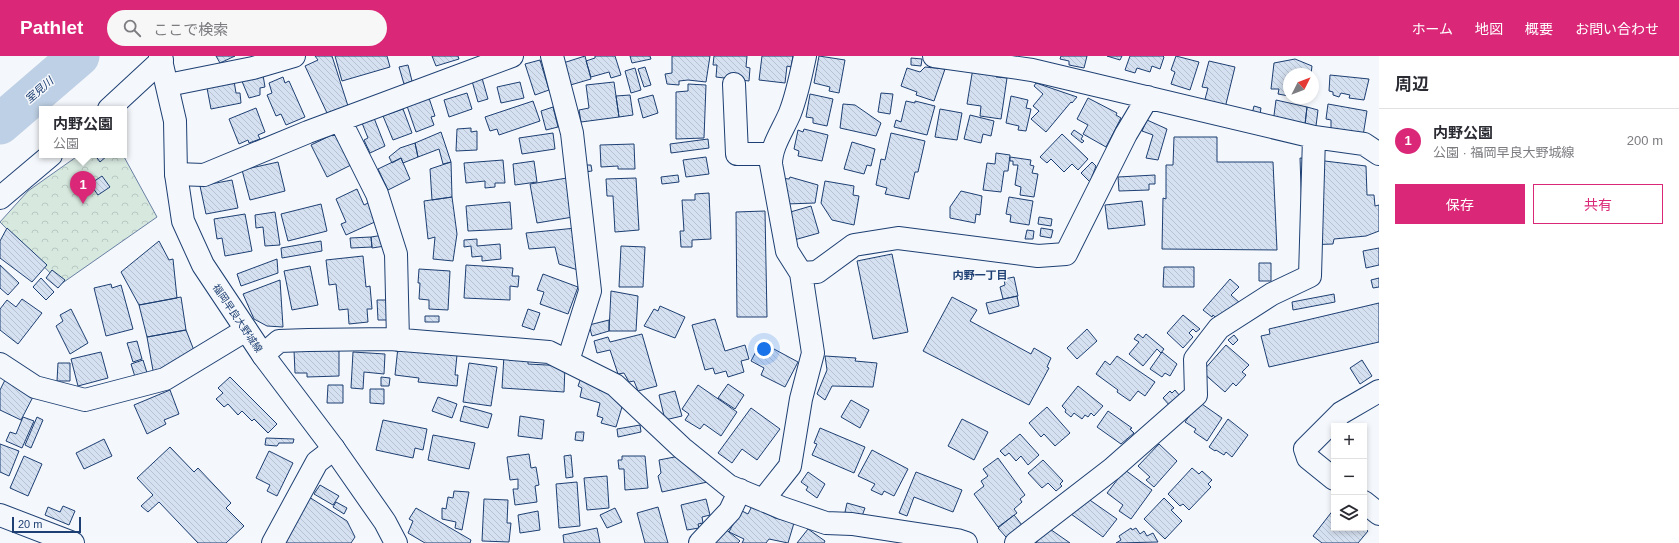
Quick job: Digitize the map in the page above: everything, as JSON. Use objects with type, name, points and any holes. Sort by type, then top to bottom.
[{"type":"street","points":[[168,85],[253,68],[294,56]]},
{"type":"street","points":[[176,174],[204,175],[340,120],[512,56]]},
{"type":"street","points":[[552,56],[572,133],[590,291],[568,361]]},
{"type":"street","points":[[763,500],[790,466],[801,399],[813,353],[801,273],[787,251],[771,164],[771,154],[790,113],[800,80],[805,56]]},
{"type":"street","points":[[934,56],[1032,70],[1314,137],[1364,144],[1379,154]]},
{"type":"street","points":[[112,106],[161,58]]},
{"type":"street","name":"福岡早良大野城線","points":[[161,58],[175,121],[176,174],[183,221],[203,265],[263,355],[334,449],[385,522],[396,543]]},
{"type":"street","points":[[734,84],[737,154],[771,154]]},
{"type":"street","points":[[801,273],[817,272],[854,245],[898,238],[1038,256],[1066,254],[1098,193],[1126,134],[1148,97]]},
{"type":"street","points":[[340,120],[377,194],[396,254],[398,340]]},
{"type":"street","points":[[1016,543],[1112,469],[1196,395],[1195,359],[1219,328],[1272,294],[1310,276],[1314,137]]},
{"type":"street","points":[[0,198],[47,158]]},
{"type":"street","points":[[0,364],[35,387],[85,400],[165,379],[246,330]]},
{"type":"street","points":[[263,355],[278,341],[398,340],[550,352],[615,385],[682,448],[729,486],[782,508],[826,523],[849,534],[957,540],[966,543]]},
{"type":"street","points":[[1331,477],[1308,458],[1305,449],[1341,413],[1379,391]]},
{"type":"street","points":[[273,543],[317,462],[334,449]]},
{"type":"street","points":[[700,543],[730,511],[740,490]]},
{"type":"street","points":[[1367,504],[1379,514]]},
{"type":"street","points":[[0,515],[73,543]]},
{"type":"green space","points":[[75,158],[125,158],[157,217],[61,284],[0,222],[28,191]]},
{"type":"building","points":[[216,56],[235,56],[220,63]]},
{"type":"building","points":[[315,56],[332,56],[348,106],[327,113],[305,66],[318,60]]},
{"type":"building","points":[[335,56],[387,56],[390,67],[342,81]]},
{"type":"building","points":[[432,56],[458,56],[459,59],[436,66]]},
{"type":"building","points":[[585,56],[591,79],[567,86],[560,64]]},
{"type":"building","points":[[595,56],[615,56],[621,75],[611,78],[609,72],[591,77],[586,61],[595,58]]},
{"type":"building","points":[[630,56],[650,56],[651,59],[632,63]]},
{"type":"building","points":[[672,56],[710,56],[706,82],[688,80],[679,81],[679,85],[667,84],[665,74],[672,73]]},
{"type":"building","points":[[714,56],[747,56],[746,67],[750,68],[749,81],[716,77],[717,65],[713,65]]},
{"type":"building","points":[[762,56],[793,56],[791,67],[787,66],[785,83],[759,80]]},
{"type":"building","points":[[819,56],[845,60],[839,93],[829,91],[830,87],[814,83]]},
{"type":"building","points":[[1061,56],[1087,56],[1084,68],[1069,65],[1069,61],[1060,59]]},
{"type":"building","points":[[1107,56],[1122,56],[1120,60]]},
{"type":"building","points":[[1130,56],[1164,57],[1160,69],[1152,66],[1150,72],[1137,68],[1135,73],[1125,70]]},
{"type":"building","points":[[1176,56],[1199,62],[1190,90],[1171,84],[1175,72],[1171,70]]},
{"type":"building","points":[[911,58],[922,59],[921,66],[911,65]]},
{"type":"building","points":[[1295,59],[1312,66],[1312,68],[1283,68],[1283,95],[1278,94],[1279,89],[1271,89],[1274,63]]},
{"type":"building","points":[[540,60],[549,90],[535,95],[525,64]]},
{"type":"building","points":[[1209,61],[1235,67],[1225,108],[1204,103],[1208,88],[1202,87]]},
{"type":"building","points":[[974,62],[998,66],[996,77],[1007,78],[1001,119],[980,116],[981,106],[967,104]]},
{"type":"building","points":[[408,65],[412,81],[404,84],[399,67]]},
{"type":"building","points":[[645,67],[651,85],[644,87],[638,69]]},
{"type":"building","points":[[925,67],[945,69],[934,101],[916,95],[917,92],[901,86],[907,68],[920,72]]},
{"type":"building","points":[[635,68],[641,90],[631,93],[625,71]]},
{"type":"building","points":[[263,75],[265,87],[260,88],[260,95],[249,98],[241,79]]},
{"type":"building","points":[[1330,75],[1369,79],[1364,100],[1349,98],[1350,95],[1341,93],[1339,97],[1333,95],[1333,92],[1329,91]]},
{"type":"building","points":[[283,77],[285,83],[289,81],[305,117],[286,125],[281,114],[276,116],[267,95],[272,93],[269,83]]},
{"type":"building","points":[[482,78],[488,99],[478,102],[472,81]]},
{"type":"building","points":[[234,81],[236,93],[240,93],[241,103],[211,109],[207,88]]},
{"type":"building","points":[[520,82],[524,98],[501,103],[497,87]]},
{"type":"building","points":[[614,82],[619,117],[581,122],[579,110],[589,108],[586,85]]},
{"type":"building","points":[[1036,83],[1077,97],[1046,132],[1031,119],[1039,111],[1033,106],[1043,94],[1034,86]]},
{"type":"building","points":[[688,84],[706,85],[704,138],[676,139],[676,92],[688,91]]},
{"type":"building","points":[[467,93],[472,109],[449,117],[444,100]]},
{"type":"building","points":[[881,93],[893,94],[890,114],[878,112]]},
{"type":"building","points":[[810,94],[833,99],[827,126],[813,123],[813,118],[806,117]]},
{"type":"building","points":[[630,95],[633,115],[619,117],[616,96]]},
{"type":"building","points":[[653,95],[658,113],[643,118],[638,99]]},
{"type":"building","points":[[1011,96],[1028,100],[1026,108],[1031,109],[1026,131],[1018,130],[1019,126],[1006,123]]},
{"type":"building","points":[[429,98],[435,116],[431,117],[434,125],[416,132],[407,106]]},
{"type":"building","points":[[1088,98],[1117,113],[1116,115],[1121,118],[1106,147],[1083,134],[1088,125],[1077,119]]},
{"type":"building","points":[[1276,100],[1283,102],[1283,104],[1294,104],[1307,107],[1305,125],[1273,123]]},
{"type":"building","points":[[533,101],[540,121],[499,135],[497,129],[490,131],[485,117]]},
{"type":"building","points":[[906,101],[915,103],[915,101],[935,106],[927,135],[894,127],[896,120],[901,122]]},
{"type":"building","points":[[843,104],[855,105],[881,123],[876,136],[840,128]]},
{"type":"building","points":[[1328,104],[1367,111],[1363,136],[1331,129],[1331,120],[1326,119]]},
{"type":"building","points":[[1254,106],[1261,108],[1259,120],[1251,118]]},
{"type":"building","points":[[553,107],[558,127],[546,130],[541,111]]},
{"type":"building","points":[[1307,107],[1318,110],[1316,126],[1305,124]]},
{"type":"building","points":[[256,108],[265,132],[258,135],[260,139],[249,143],[248,140],[239,144],[229,119]]},
{"type":"building","points":[[403,109],[412,133],[393,140],[383,116]]},
{"type":"building","points":[[940,109],[962,113],[957,140],[935,137]]},
{"type":"building","points":[[970,115],[994,121],[991,136],[983,134],[981,143],[964,139]]},
{"type":"building","points":[[374,118],[385,146],[370,153],[364,140],[368,138],[362,123]]},
{"type":"building","points":[[1147,120],[1167,129],[1158,160],[1146,158],[1153,135],[1142,131]]},
{"type":"building","points":[[471,128],[471,132],[477,131],[477,150],[456,151],[457,129]]},
{"type":"building","points":[[804,129],[828,135],[822,161],[798,156],[799,151],[794,149],[798,130],[803,132]]},
{"type":"building","points":[[1074,130],[1083,136],[1081,139],[1084,141],[1082,143],[1071,134]]},
{"type":"building","points":[[338,132],[353,164],[327,177],[311,145]]},
{"type":"building","points":[[441,132],[451,162],[443,164],[439,149],[418,157],[415,143]]},
{"type":"building","points":[[553,133],[555,149],[522,154],[519,138]]},
{"type":"building","points":[[891,133],[925,141],[918,172],[915,172],[909,199],[885,194],[887,188],[876,185],[881,159],[885,160]]},
{"type":"building","points":[[1062,134],[1088,159],[1078,170],[1072,164],[1064,172],[1051,159],[1047,163],[1040,157]]},
{"type":"building","points":[[1174,137],[1217,137],[1217,162],[1273,162],[1277,250],[1162,249],[1163,198],[1166,199],[1166,165],[1173,165]]},
{"type":"building","points":[[708,139],[709,148],[671,153],[670,144]]},
{"type":"building","points":[[852,142],[875,149],[871,166],[867,165],[864,174],[844,169]]},
{"type":"building","points":[[415,143],[418,157],[403,163],[401,158],[392,163],[389,157],[400,148]]},
{"type":"building","points":[[634,144],[635,169],[618,169],[618,166],[601,167],[600,145]]},
{"type":"building","points":[[996,153],[1010,155],[1008,171],[1004,171],[1001,192],[983,190],[987,163],[995,164]]},
{"type":"building","points":[[706,157],[709,174],[686,177],[683,160]]},
{"type":"building","points":[[1010,157],[1031,160],[1030,165],[1034,166],[1032,173],[1038,174],[1034,197],[1020,195],[1021,187],[1015,185],[1018,165],[1013,165],[1013,161],[1010,161]]},
{"type":"building","points":[[97,158],[105,158],[100,162]]},
{"type":"building","points":[[401,158],[410,179],[388,190],[378,169]]},
{"type":"building","points":[[1300,158],[1366,166],[1367,195],[1374,195],[1375,206],[1379,205],[1379,231],[1366,236],[1334,239],[1333,244],[1303,245]]},
{"type":"building","points":[[503,160],[505,183],[495,183],[495,187],[485,188],[485,181],[466,183],[464,163]]},
{"type":"building","points":[[534,161],[537,182],[515,185],[513,164]]},
{"type":"building","points":[[278,162],[285,191],[250,200],[242,170]]},
{"type":"building","points":[[451,162],[452,197],[432,200],[430,169]]},
{"type":"building","points":[[1092,162],[1096,166],[1090,182],[1081,173]]},
{"type":"building","points":[[584,165],[591,165],[592,171],[585,172]]},
{"type":"building","points":[[678,175],[679,182],[662,184],[661,177]]},
{"type":"building","points":[[1155,175],[1155,184],[1149,184],[1149,190],[1119,191],[1118,177]]},
{"type":"building","points":[[102,176],[110,187],[98,195],[90,184]]},
{"type":"building","points":[[790,177],[818,185],[815,203],[786,204],[780,178],[789,179]]},
{"type":"building","points":[[567,178],[573,217],[537,223],[530,184]]},
{"type":"building","points":[[636,178],[639,230],[615,232],[613,196],[607,196],[606,179]]},
{"type":"building","points":[[232,180],[238,208],[206,214],[200,186]]},
{"type":"building","points":[[825,181],[854,186],[853,195],[859,196],[854,225],[832,220],[821,203]]},
{"type":"building","points":[[357,189],[364,205],[368,203],[377,221],[346,235],[341,224],[346,222],[336,199]]},
{"type":"building","points":[[961,191],[982,196],[980,215],[976,214],[975,223],[950,218],[950,207]]},
{"type":"building","points":[[709,193],[711,239],[692,240],[692,247],[681,247],[680,231],[684,231],[682,200],[695,200],[695,194]]},
{"type":"building","points":[[452,197],[457,234],[453,261],[433,259],[435,237],[428,239],[424,201]]},
{"type":"building","points":[[1009,197],[1033,201],[1029,225],[1010,222],[1011,215],[1006,214]]},
{"type":"building","points":[[1142,201],[1145,225],[1108,229],[1105,205]]},
{"type":"building","points":[[510,202],[512,229],[468,231],[466,206]]},
{"type":"building","points":[[321,204],[327,231],[288,241],[281,214]]},
{"type":"building","points":[[811,206],[819,233],[794,240],[787,213]]},
{"type":"building","points":[[765,211],[767,317],[737,317],[736,212]]},
{"type":"building","points":[[275,212],[280,245],[265,246],[263,227],[256,228],[255,215]]},
{"type":"building","points":[[245,214],[252,251],[225,256],[222,238],[217,239],[214,219]]},
{"type":"building","points":[[1039,217],[1052,219],[1051,226],[1038,224]]},
{"type":"building","points":[[7,228],[47,265],[32,282],[0,258],[0,241]]},
{"type":"building","points":[[576,228],[581,271],[559,264],[555,247],[529,249],[526,233]]},
{"type":"building","points":[[1041,228],[1053,230],[1051,238],[1040,236]]},
{"type":"building","points":[[1027,230],[1034,231],[1033,239],[1025,239]]},
{"type":"building","points":[[384,235],[385,246],[372,248],[371,237]]},
{"type":"building","points":[[371,237],[372,247],[351,248],[350,238]]},
{"type":"building","points":[[477,239],[477,246],[500,244],[501,259],[482,261],[482,256],[472,257],[471,246],[464,247],[464,240]]},
{"type":"building","points":[[159,241],[169,260],[173,259],[177,298],[139,305],[121,272]]},
{"type":"building","points":[[321,241],[322,251],[282,258],[281,248]]},
{"type":"building","points":[[621,246],[645,247],[643,287],[619,287]]},
{"type":"building","points":[[1379,248],[1379,265],[1366,268],[1363,251]]},
{"type":"building","points":[[892,254],[908,332],[873,339],[857,261]]},
{"type":"building","points":[[363,256],[366,287],[370,286],[372,309],[367,309],[368,322],[349,324],[348,309],[339,310],[336,284],[329,285],[326,260]]},
{"type":"building","points":[[277,259],[278,273],[241,286],[237,274]]},
{"type":"building","points":[[1259,263],[1271,263],[1271,281],[1259,281]]},
{"type":"building","points":[[0,265],[19,283],[8,295],[0,288]]},
{"type":"building","points":[[466,265],[513,268],[512,276],[519,276],[518,287],[510,286],[510,300],[464,298]]},
{"type":"building","points":[[310,266],[318,305],[292,310],[284,271]]},
{"type":"building","points":[[1164,267],[1194,267],[1194,287],[1163,287]]},
{"type":"building","points":[[419,269],[450,271],[448,310],[429,309],[429,300],[419,299]]},
{"type":"building","points":[[52,270],[65,280],[58,288],[46,278]]},
{"type":"building","points":[[543,274],[578,287],[568,314],[540,304],[544,292],[537,290]]},
{"type":"building","points":[[1014,277],[1018,296],[1003,299],[1000,287],[1005,285],[1004,279]]},
{"type":"building","points":[[41,278],[54,292],[46,300],[33,287]]},
{"type":"building","points":[[1379,278],[1379,287],[1373,288],[1371,280]]},
{"type":"building","points":[[1230,279],[1239,287],[1231,295],[1241,304],[1223,324],[1213,315],[1212,317],[1203,310]]},
{"type":"building","points":[[280,280],[283,327],[267,326],[254,319],[243,294]]},
{"type":"building","points":[[111,284],[112,288],[121,285],[133,329],[106,336],[94,288]]},
{"type":"building","points":[[611,291],[638,296],[636,331],[609,331]]},
{"type":"building","points":[[1334,294],[1335,302],[1293,310],[1292,302]]},
{"type":"building","points":[[1017,296],[1019,306],[989,314],[986,303]]},
{"type":"building","points":[[181,297],[186,330],[147,337],[139,305]]},
{"type":"building","points":[[952,297],[977,310],[970,321],[1031,354],[1034,348],[1051,358],[1047,367],[1049,368],[1029,405],[923,351]]},
{"type":"building","points":[[22,299],[42,313],[18,344],[0,330],[0,309],[7,300],[16,307]]},
{"type":"building","points":[[377,300],[387,300],[388,320],[378,320]]},
{"type":"building","points":[[1379,303],[1379,342],[1269,367],[1261,336],[1270,334],[1269,329]]},
{"type":"building","points":[[660,306],[685,317],[675,338],[644,326],[654,309],[658,311]]},
{"type":"building","points":[[71,309],[88,343],[70,354],[56,326],[63,321],[60,315]]},
{"type":"building","points":[[528,309],[540,313],[534,330],[522,326]]},
{"type":"building","points":[[1183,315],[1200,329],[1196,332],[1193,329],[1189,333],[1193,337],[1183,348],[1167,333]]},
{"type":"building","points":[[425,316],[439,316],[439,322],[425,322]]},
{"type":"building","points":[[715,319],[725,351],[745,345],[749,359],[741,361],[744,372],[728,377],[726,371],[715,374],[713,368],[705,370],[692,325]]},
{"type":"building","points":[[609,320],[609,331],[592,336],[589,325]]},
{"type":"building","points":[[1087,329],[1097,341],[1077,359],[1067,348]]},
{"type":"building","points":[[186,330],[195,353],[154,376],[147,337]]},
{"type":"building","points":[[642,334],[657,386],[638,391],[634,381],[629,382],[624,373],[618,374],[610,350],[597,353],[594,341],[608,337],[610,342]]},
{"type":"building","points":[[1138,334],[1143,338],[1146,334],[1164,349],[1161,353],[1157,349],[1143,366],[1129,354],[1139,342],[1134,339]]},
{"type":"building","points":[[1234,335],[1238,340],[1233,345],[1228,340]]},
{"type":"building","points":[[137,341],[142,359],[133,362],[127,343]]},
{"type":"building","points":[[761,342],[798,362],[785,387],[761,375],[764,368],[751,361]]},
{"type":"building","points":[[1226,345],[1249,365],[1242,372],[1246,375],[1236,386],[1233,383],[1225,392],[1202,372]]},
{"type":"building","points":[[398,347],[457,355],[455,375],[458,375],[457,386],[418,382],[419,378],[395,375]]},
{"type":"building","points":[[339,349],[339,376],[307,377],[307,373],[295,373],[294,350]]},
{"type":"building","points":[[101,352],[108,378],[78,386],[71,359]]},
{"type":"building","points":[[353,352],[385,354],[384,374],[364,372],[363,389],[351,388]]},
{"type":"building","points":[[1162,352],[1177,364],[1170,376],[1165,373],[1162,377],[1150,369]]},
{"type":"building","points":[[504,355],[528,357],[528,364],[565,366],[564,392],[502,388]]},
{"type":"building","points":[[825,356],[856,358],[855,361],[877,363],[873,387],[832,386],[825,400],[817,394],[827,370]]},
{"type":"building","points":[[1117,356],[1155,382],[1145,396],[1138,391],[1130,401],[1096,374],[1105,361],[1110,365]]},
{"type":"building","points":[[143,360],[148,376],[136,380],[131,364]]},
{"type":"building","points":[[1362,360],[1372,376],[1360,384],[1350,368]]},
{"type":"building","points":[[58,363],[70,363],[70,381],[57,381]]},
{"type":"building","points":[[469,363],[497,367],[491,406],[463,402]]},
{"type":"building","points":[[582,375],[602,381],[599,390],[625,397],[616,427],[601,423],[603,418],[597,416],[600,403],[580,397],[582,388],[578,386]]},
{"type":"building","points":[[230,377],[277,424],[268,433],[254,419],[252,421],[242,411],[238,415],[228,404],[224,407],[216,399],[223,393],[218,388]]},
{"type":"building","points":[[381,377],[390,378],[389,386],[381,386]]},
{"type":"building","points":[[6,378],[35,393],[21,420],[0,410],[0,390]]},
{"type":"building","points":[[728,384],[744,395],[735,409],[718,398]]},
{"type":"building","points":[[328,385],[343,385],[343,403],[327,403]]},
{"type":"building","points":[[698,385],[737,412],[721,436],[704,424],[700,429],[685,420],[689,414],[682,409]]},
{"type":"building","points":[[1078,386],[1103,406],[1094,416],[1091,413],[1088,417],[1085,415],[1082,419],[1074,413],[1071,417],[1065,412],[1066,410],[1062,406]]},
{"type":"building","points":[[370,389],[384,389],[384,404],[370,403]]},
{"type":"building","points":[[170,390],[179,414],[164,420],[166,424],[147,434],[134,405]]},
{"type":"building","points":[[1175,390],[1180,396],[1170,406],[1163,398],[1170,391],[1172,393]]},
{"type":"building","points":[[675,391],[682,416],[665,420],[659,395]]},
{"type":"building","points":[[438,397],[457,404],[452,418],[432,411]]},
{"type":"building","points":[[851,400],[869,410],[860,428],[841,417]]},
{"type":"building","points":[[1199,402],[1222,418],[1207,441],[1194,432],[1196,429],[1185,422]]},
{"type":"building","points":[[464,406],[492,414],[488,428],[460,421]]},
{"type":"building","points":[[1047,407],[1070,433],[1055,446],[1044,434],[1041,437],[1029,423]]},
{"type":"building","points":[[751,408],[780,429],[757,460],[742,449],[732,463],[718,453]]},
{"type":"building","points":[[1108,411],[1132,428],[1130,429],[1134,433],[1121,444],[1097,427]]},
{"type":"building","points":[[520,416],[544,420],[542,439],[518,436]]},
{"type":"building","points":[[23,417],[34,421],[22,448],[6,441],[10,432],[16,434]]},
{"type":"building","points":[[37,417],[43,420],[31,448],[25,445]]},
{"type":"building","points":[[962,419],[988,432],[974,460],[948,446]]},
{"type":"building","points":[[1228,419],[1248,435],[1232,457],[1226,452],[1224,455],[1209,447]]},
{"type":"building","points":[[383,420],[427,429],[423,450],[415,448],[413,458],[376,450]]},
{"type":"building","points":[[640,425],[641,432],[618,437],[617,429]]},
{"type":"building","points":[[820,428],[865,447],[854,473],[812,455],[817,444],[814,443]]},
{"type":"building","points":[[576,432],[584,432],[583,441],[575,440]]},
{"type":"building","points":[[1020,434],[1039,455],[1028,465],[1021,456],[1016,461],[1009,453],[1005,456],[1000,451]]},
{"type":"building","points":[[433,435],[475,443],[469,469],[428,460]]},
{"type":"building","points":[[266,438],[294,439],[293,443],[279,443],[277,446],[265,445]]},
{"type":"building","points":[[104,439],[112,456],[84,469],[76,453]]},
{"type":"building","points":[[0,444],[19,451],[9,476],[0,472]]},
{"type":"building","points":[[1159,444],[1177,461],[1154,487],[1146,480],[1150,477],[1138,466]]},
{"type":"building","points":[[170,447],[194,472],[198,468],[231,503],[226,508],[244,526],[226,543],[198,543],[159,502],[148,512],[141,506],[153,495],[137,478]]},
{"type":"building","points":[[872,450],[908,469],[894,496],[884,491],[882,495],[871,490],[875,484],[858,476]]},
{"type":"building","points":[[269,451],[293,463],[277,496],[267,491],[270,485],[256,478]]},
{"type":"building","points":[[529,454],[531,468],[536,467],[539,485],[535,486],[537,502],[515,505],[513,489],[518,489],[518,479],[510,480],[507,457]]},
{"type":"building","points":[[571,455],[573,477],[566,478],[564,456]]},
{"type":"building","points":[[685,455],[712,481],[662,492],[658,476],[661,473],[659,460]]},
{"type":"building","points":[[24,456],[42,464],[28,496],[10,488]]},
{"type":"building","points":[[622,456],[645,456],[648,488],[625,490],[624,469],[619,469],[618,460],[622,460]]},
{"type":"building","points":[[998,458],[1025,495],[1020,499],[1022,502],[1014,509],[1017,513],[998,527],[974,494],[984,486],[981,481],[988,476],[983,469]]},
{"type":"building","points":[[1043,460],[1063,481],[1060,484],[1062,486],[1056,491],[1048,483],[1042,488],[1028,473]]},
{"type":"building","points":[[1192,468],[1199,474],[1202,471],[1212,480],[1208,484],[1211,487],[1189,510],[1183,504],[1180,506],[1168,494]]},
{"type":"building","points":[[1125,470],[1152,490],[1131,519],[1119,511],[1123,505],[1107,493]]},
{"type":"building","points":[[808,472],[825,484],[817,498],[806,490],[808,487],[801,482]]},
{"type":"building","points":[[916,472],[962,490],[953,512],[914,497],[907,516],[899,513]]},
{"type":"building","points":[[607,476],[609,508],[587,510],[584,478]]},
{"type":"building","points":[[577,482],[580,526],[559,528],[556,484]]},
{"type":"building","points":[[320,485],[339,496],[333,505],[314,494]]},
{"type":"building","points":[[454,491],[469,492],[462,530],[455,528],[456,522],[442,519],[442,508],[446,509],[448,497],[453,498]]},
{"type":"building","points":[[1084,496],[1117,519],[1103,537],[1071,514]]},
{"type":"building","points":[[309,497],[347,521],[355,537],[351,543],[281,543]]},
{"type":"building","points":[[1164,498],[1174,508],[1171,510],[1182,521],[1165,539],[1144,519]]},
{"type":"building","points":[[484,499],[508,500],[507,523],[511,523],[509,542],[482,541]]},
{"type":"building","points":[[706,499],[710,515],[702,517],[703,523],[698,524],[699,528],[687,530],[681,505]]},
{"type":"building","points":[[336,502],[347,508],[344,514],[333,507]]},
{"type":"building","points":[[847,503],[865,508],[862,516],[845,512]]},
{"type":"building","points":[[63,506],[75,511],[69,525],[45,515],[48,507],[60,512]]},
{"type":"building","points":[[752,506],[775,518],[794,523],[788,543],[769,539],[766,543],[742,543],[744,539],[729,532],[740,510],[748,514]]},
{"type":"building","points":[[658,507],[668,543],[645,543],[637,513]]},
{"type":"building","points":[[416,508],[471,540],[470,543],[425,543],[408,533],[413,521],[409,519]]},
{"type":"building","points":[[615,508],[622,522],[607,528],[600,515]]},
{"type":"building","points":[[538,511],[540,530],[520,533],[518,515]]},
{"type":"building","points":[[1331,513],[1331,531],[1368,531],[1358,543],[1322,543],[1313,536]]},
{"type":"building","points":[[1014,515],[1022,525],[1006,537],[998,528]]},
{"type":"building","points":[[723,527],[740,541],[738,543],[711,543]]},
{"type":"building","points":[[1047,527],[1070,543],[1036,543]]},
{"type":"building","points":[[597,528],[600,543],[564,543],[563,535]]},
{"type":"building","points":[[1131,528],[1132,530],[1136,528],[1140,534],[1144,531],[1147,536],[1153,533],[1158,542],[1116,543],[1121,540],[1119,536]]},
{"type":"building","points":[[808,529],[825,541],[824,543],[797,543]]},
{"type":"waterway","name":"室見川","points":[[0,124],[79,56]]},
{"type":"place","name":"内野公園","points":[[83,204]]},
{"type":"district","name":"内野一丁目","points":[[980,275]]}]
